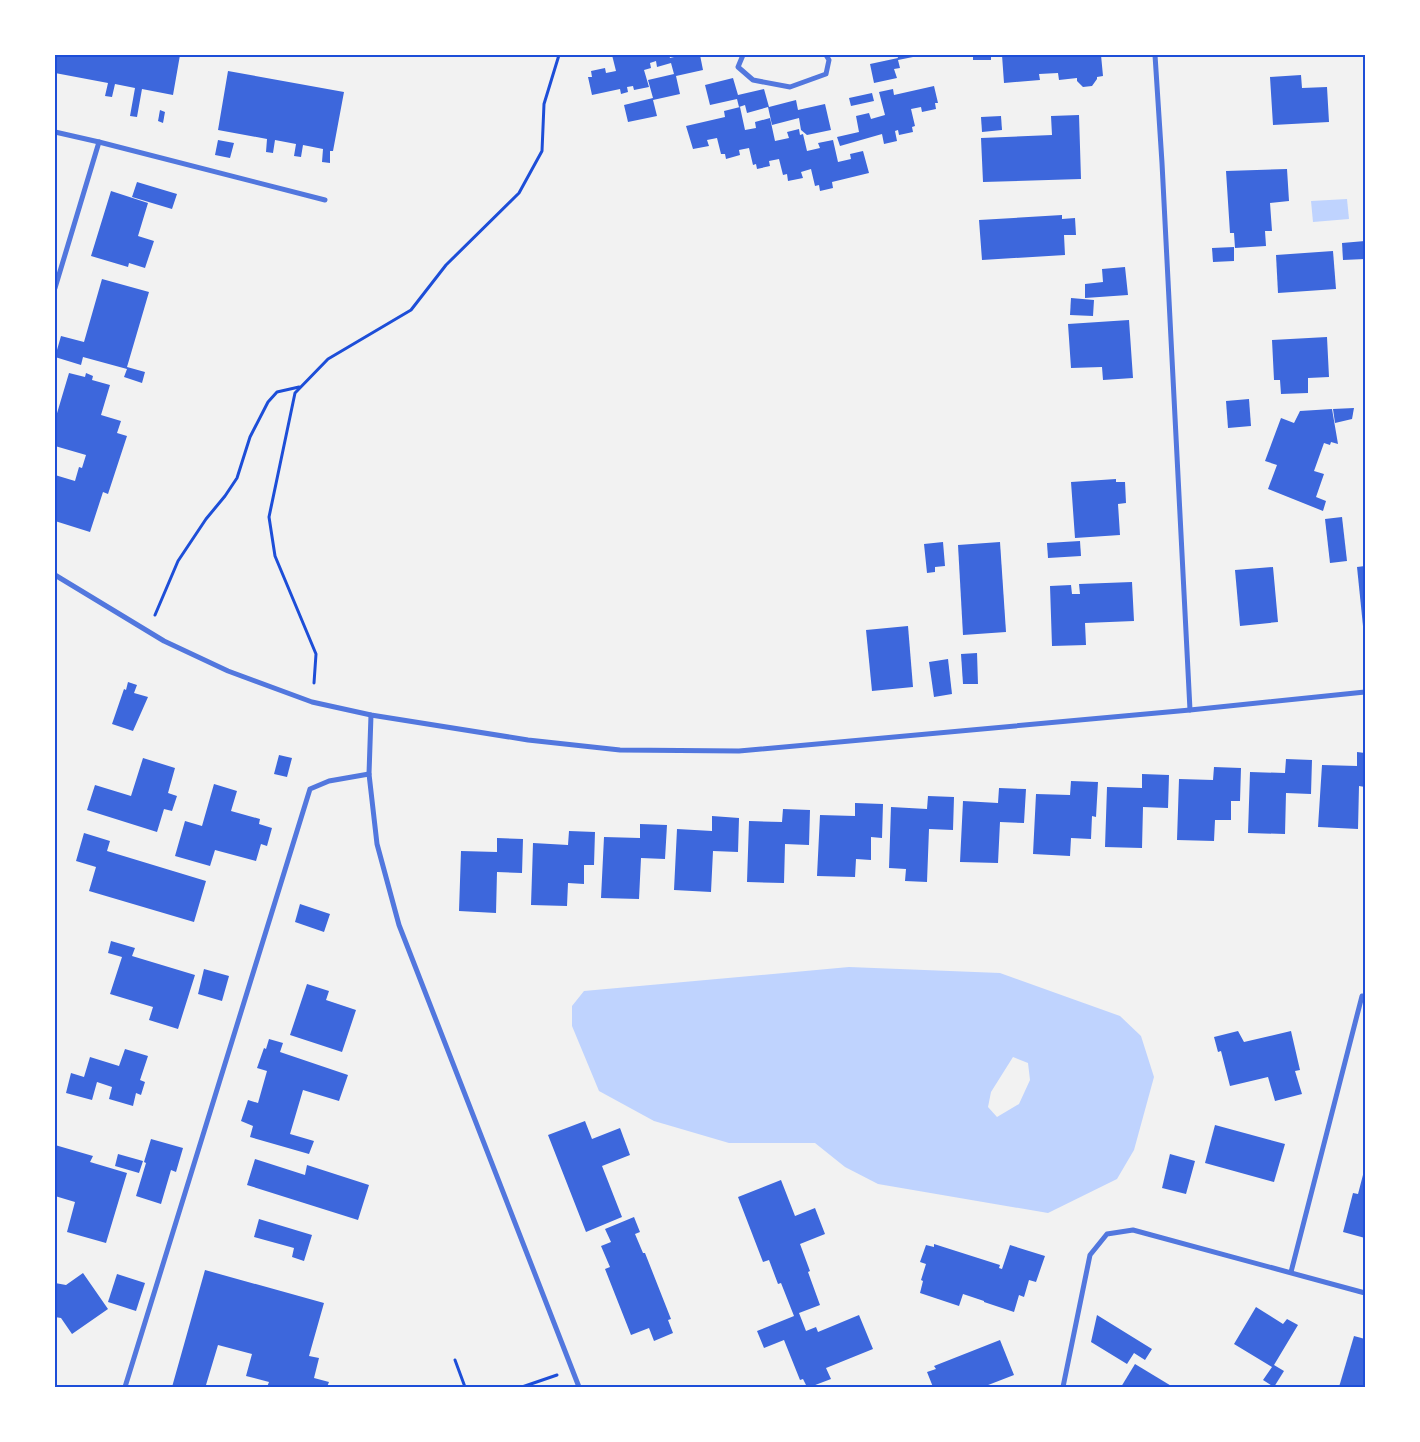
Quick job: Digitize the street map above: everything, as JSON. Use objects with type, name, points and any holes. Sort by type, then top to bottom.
[{"type":"street","points":[[743,55],[738,68],[753,80],[790,87],[826,74],[829,60],[826,55]]},
{"type":"street","points":[[1155,55],[1190,710]]},
{"type":"street","points":[[55,132],[325,200]]},
{"type":"street","points":[[55,288],[98,142]]},
{"type":"street","points":[[55,575],[164,641],[228,670],[312,702],[371,715],[528,740],[620,750],[739,751],[1365,692]]},
{"type":"street","points":[[371,715],[369,774],[377,844],[398,925],[579,1387]]},
{"type":"street","points":[[125,1387],[310,789],[329,781],[369,774]]},
{"type":"street","points":[[1291,1272],[1362,996]]},
{"type":"street","points":[[1063,1387],[1090,1255],[1107,1234],[1133,1230],[1365,1293]]},
{"type":"path","points":[[312,702],[316,654],[275,556],[269,517],[295,393],[328,359],[411,310],[446,265],[519,193],[542,151],[544,104],[559,55]]},
{"type":"path","points":[[148,632],[178,561],[206,519],[237,478],[250,438],[268,402],[277,392],[301,387]]},
{"type":"path","points":[[455,1360],[465,1387]]},
{"type":"path","points":[[524,1386],[572,1370]]},
{"type":"water","points":[[1347,199],[1349,219],[1313,222],[1311,201]]},
{"type":"water","points":[[849,967],[1000,973],[1120,1016],[1141,1036],[1154,1077],[1134,1150],[1117,1179],[1048,1213],[878,1184],[845,1167],[815,1143],[729,1143],[654,1121],[599,1091],[572,1026],[572,1006],[584,991]],"holes":[[[1013,1057],[1028,1063],[1030,1080],[1019,1104],[997,1117],[988,1107],[991,1092]]]},
{"type":"building","points":[[55,55],[180,55],[173,95],[142,89],[137,117],[130,116],[135,88],[115,84],[112,97],[105,96],[108,83],[55,73]]},
{"type":"building","points":[[612,55],[669,55],[670,58],[682,55],[700,55],[703,70],[676,76],[680,94],[653,100],[657,116],[628,122],[624,105],[653,98],[648,80],[674,74],[671,63],[657,67],[656,61],[650,63],[651,68],[644,70],[649,87],[634,90],[633,86],[627,87],[628,92],[621,94],[620,89],[592,95],[588,77],[592,77],[591,71],[605,68],[606,73],[616,71]]},
{"type":"building","points":[[897,55],[918,56],[898,60],[900,68],[894,69],[897,78],[874,83],[870,64],[898,58]]},
{"type":"building","points":[[973,55],[991,55],[991,60],[973,60]]},
{"type":"building","points":[[1002,55],[1101,55],[1103,76],[1097,77],[1092,86],[1083,87],[1077,81],[1077,78],[1059,80],[1058,73],[1039,74],[1040,80],[1004,83]]},
{"type":"building","points":[[228,71],[344,92],[333,151],[330,151],[330,163],[322,162],[323,149],[303,145],[301,157],[294,156],[296,144],[275,140],[273,153],[266,152],[267,139],[218,130]]},
{"type":"building","points":[[1301,75],[1302,88],[1327,87],[1329,122],[1273,125],[1270,77]]},
{"type":"building","points":[[733,78],[738,95],[764,89],[769,107],[796,100],[798,110],[825,104],[831,130],[807,135],[801,130],[799,118],[772,125],[768,107],[747,113],[745,105],[739,107],[737,99],[710,105],[705,85]]},
{"type":"building","points":[[934,86],[938,103],[935,103],[936,109],[922,112],[921,107],[911,109],[915,126],[912,127],[913,132],[899,135],[898,130],[895,131],[897,141],[884,144],[882,134],[840,146],[837,137],[859,132],[856,116],[869,113],[871,119],[885,115],[879,92],[893,89],[894,95]]},
{"type":"building","points":[[872,93],[874,101],[851,106],[849,98]]},
{"type":"building","points":[[740,107],[745,130],[756,128],[755,122],[770,118],[775,141],[789,138],[787,132],[799,129],[800,135],[803,134],[807,151],[820,148],[818,143],[833,140],[838,162],[851,159],[850,154],[863,151],[869,173],[832,182],[833,188],[820,191],[819,185],[815,186],[811,169],[801,172],[803,178],[788,181],[787,174],[783,175],[779,159],[769,161],[770,166],[757,169],[756,164],[753,165],[749,148],[739,150],[740,155],[726,159],[725,154],[721,154],[717,138],[707,140],[709,146],[693,149],[686,126],[725,117],[724,111]]},
{"type":"building","points":[[160,110],[165,112],[163,123],[158,121]]},
{"type":"building","points":[[1079,115],[1081,179],[983,182],[981,138],[1052,135],[1051,116]]},
{"type":"building","points":[[1001,116],[1002,130],[982,132],[981,117]]},
{"type":"building","points":[[218,140],[234,143],[230,158],[215,155]]},
{"type":"building","points":[[1287,169],[1289,201],[1270,203],[1272,231],[1265,231],[1266,246],[1235,248],[1234,233],[1230,233],[1226,171]]},
{"type":"building","points":[[137,182],[177,194],[172,209],[132,197]]},
{"type":"building","points":[[111,191],[148,203],[138,236],[154,241],[145,268],[129,263],[128,267],[91,256]]},
{"type":"building","points":[[1062,215],[1062,219],[1075,218],[1076,235],[1064,235],[1065,255],[982,260],[979,220]]},
{"type":"building","points":[[1365,241],[1365,259],[1343,260],[1342,243]]},
{"type":"building","points":[[1234,247],[1234,261],[1213,262],[1212,248]]},
{"type":"building","points":[[1333,251],[1336,289],[1278,293],[1276,255]]},
{"type":"building","points":[[1125,267],[1128,295],[1085,298],[1085,284],[1103,282],[1102,269]]},
{"type":"building","points":[[102,279],[149,292],[127,367],[145,372],[142,383],[124,377],[127,369],[83,357],[81,365],[55,357],[61,336],[84,342]]},
{"type":"building","points":[[1071,298],[1094,300],[1093,316],[1070,315]]},
{"type":"building","points":[[1129,320],[1133,378],[1103,380],[1102,367],[1071,368],[1068,324]]},
{"type":"building","points":[[1327,337],[1329,377],[1308,378],[1308,393],[1281,394],[1280,380],[1274,380],[1272,340]]},
{"type":"building","points":[[69,373],[85,377],[86,373],[93,376],[92,380],[110,385],[101,415],[121,421],[117,433],[127,436],[108,494],[103,492],[90,532],[55,521],[55,475],[75,481],[79,467],[82,468],[86,455],[55,446],[55,420]]},
{"type":"building","points":[[1249,399],[1251,426],[1228,428],[1226,401]]},
{"type":"building","points":[[1354,408],[1352,419],[1335,423],[1333,409]]},
{"type":"building","points":[[1332,409],[1338,444],[1331,442],[1330,445],[1324,443],[1314,471],[1324,474],[1316,497],[1326,501],[1323,511],[1268,489],[1277,465],[1265,461],[1281,418],[1294,423],[1300,411]]},
{"type":"building","points":[[1116,479],[1116,482],[1125,482],[1126,503],[1118,504],[1120,535],[1075,538],[1071,482]]},
{"type":"building","points":[[1342,517],[1347,561],[1330,563],[1325,519]]},
{"type":"building","points":[[1080,541],[1081,556],[1048,558],[1047,543]]},
{"type":"building","points":[[943,542],[945,566],[935,567],[935,572],[927,573],[924,544]]},
{"type":"building","points":[[1000,542],[1006,632],[963,635],[958,545]]},
{"type":"building","points":[[1365,566],[1365,626],[1363,626],[1357,567]]},
{"type":"building","points":[[1273,567],[1278,622],[1240,626],[1235,570]]},
{"type":"building","points":[[1132,582],[1134,621],[1085,623],[1086,645],[1052,646],[1050,586],[1071,585],[1072,594],[1080,594],[1079,584]]},
{"type":"building","points":[[908,626],[913,687],[872,691],[866,630]]},
{"type":"building","points":[[977,653],[978,684],[963,684],[961,654]]},
{"type":"building","points":[[948,659],[952,694],[934,697],[929,662]]},
{"type":"building","points":[[128,682],[137,685],[134,693],[148,697],[133,731],[112,724]]},
{"type":"building","points":[[1357,752],[1365,753],[1365,787],[1359,786],[1358,829],[1318,827],[1322,765],[1357,766]]},
{"type":"building","points":[[279,755],[292,758],[287,777],[274,774]]},
{"type":"building","points":[[143,758],[175,768],[168,793],[177,796],[172,811],[164,809],[157,832],[87,810],[95,785],[131,796]]},
{"type":"building","points":[[1286,759],[1312,760],[1311,794],[1286,793],[1285,834],[1248,833],[1250,772],[1285,773]]},
{"type":"building","points":[[1214,767],[1241,768],[1240,801],[1231,801],[1231,820],[1215,820],[1214,841],[1177,840],[1179,779],[1213,780]]},
{"type":"building","points":[[1142,774],[1169,775],[1168,808],[1143,807],[1142,848],[1105,847],[1107,787],[1142,788]]},
{"type":"building","points":[[1071,781],[1098,782],[1096,817],[1092,816],[1091,839],[1071,838],[1070,856],[1033,854],[1036,794],[1070,795]]},
{"type":"building","points":[[214,784],[237,791],[231,811],[260,819],[259,824],[272,828],[267,846],[261,844],[256,861],[215,850],[210,866],[175,856],[185,821],[202,826]]},
{"type":"building","points":[[999,788],[1026,789],[1024,823],[1000,822],[998,863],[960,862],[963,801],[998,803]]},
{"type":"building","points":[[928,796],[954,797],[953,830],[929,829],[927,882],[905,881],[906,869],[889,868],[891,807],[927,809]]},
{"type":"building","points":[[855,803],[883,804],[882,838],[871,837],[871,860],[856,859],[855,877],[817,876],[820,815],[855,816]]},
{"type":"building","points":[[783,809],[810,810],[809,845],[785,844],[784,883],[747,882],[749,821],[782,822]]},
{"type":"building","points":[[712,816],[739,818],[738,852],[713,851],[711,892],[674,890],[677,829],[712,831]]},
{"type":"building","points":[[640,824],[667,825],[665,859],[641,858],[639,899],[601,898],[604,837],[640,838]]},
{"type":"building","points":[[569,831],[595,832],[594,865],[584,865],[584,884],[568,883],[567,906],[531,905],[533,843],[568,845]]},
{"type":"building","points":[[84,833],[110,841],[107,851],[206,881],[194,922],[89,891],[96,867],[76,861]]},
{"type":"building","points":[[497,838],[523,839],[522,873],[497,872],[496,913],[459,911],[461,851],[497,852]]},
{"type":"building","points":[[300,904],[330,914],[324,932],[295,922]]},
{"type":"building","points":[[111,941],[135,948],[132,956],[195,975],[178,1029],[149,1020],[153,1007],[110,994],[122,957],[108,953]]},
{"type":"building","points":[[204,969],[229,976],[222,1001],[198,994]]},
{"type":"building","points":[[307,984],[329,991],[326,1000],[356,1010],[342,1052],[290,1035]]},
{"type":"building","points":[[1238,1031],[1244,1042],[1291,1031],[1300,1070],[1295,1071],[1302,1094],[1275,1101],[1268,1077],[1230,1086],[1221,1051],[1218,1052],[1214,1037]]},
{"type":"building","points":[[269,1039],[283,1043],[280,1052],[348,1075],[339,1101],[303,1090],[290,1134],[314,1141],[309,1154],[250,1137],[253,1126],[241,1121],[248,1100],[258,1103],[267,1071],[257,1068]]},
{"type":"building","points":[[125,1049],[148,1056],[140,1080],[145,1082],[141,1095],[136,1093],[133,1106],[109,1099],[112,1087],[97,1082],[92,1100],[66,1093],[71,1073],[84,1077],[90,1057],[119,1066]]},
{"type":"building","points":[[585,1121],[592,1139],[620,1128],[630,1155],[602,1166],[622,1217],[586,1232],[548,1135]]},
{"type":"building","points":[[1215,1125],[1285,1144],[1274,1182],[1205,1163]]},
{"type":"building","points":[[151,1139],[183,1148],[176,1172],[171,1170],[161,1204],[136,1196]]},
{"type":"building","points":[[55,1145],[93,1156],[90,1162],[127,1173],[106,1243],[67,1232],[75,1202],[55,1196]]},
{"type":"building","points":[[118,1154],[143,1161],[139,1173],[115,1166]]},
{"type":"building","points":[[1170,1154],[1195,1161],[1186,1194],[1162,1188]]},
{"type":"building","points":[[255,1159],[305,1175],[307,1165],[369,1185],[358,1220],[247,1185]]},
{"type":"building","points":[[1364,1171],[1365,1238],[1343,1232],[1353,1193],[1358,1194]]},
{"type":"building","points":[[781,1180],[795,1216],[815,1208],[825,1234],[800,1244],[820,1305],[799,1313],[806,1331],[816,1327],[818,1332],[859,1315],[873,1349],[826,1368],[831,1379],[810,1387],[807,1387],[803,1379],[800,1380],[784,1340],[764,1348],[757,1331],[794,1316],[781,1283],[778,1284],[769,1260],[763,1262],[738,1197]]},
{"type":"building","points":[[634,1217],[640,1232],[635,1234],[643,1253],[645,1253],[671,1319],[668,1320],[673,1333],[654,1341],[649,1328],[631,1335],[605,1269],[610,1267],[601,1246],[611,1242],[605,1229]]},
{"type":"building","points":[[259,1219],[312,1235],[304,1261],[292,1257],[294,1248],[254,1237]]},
{"type":"building","points":[[934,1244],[1000,1265],[999,1268],[1002,1269],[1010,1245],[1045,1256],[1036,1282],[1029,1280],[1024,1297],[1019,1295],[1014,1312],[963,1294],[959,1306],[920,1293],[923,1281],[921,1280],[926,1264],[920,1262],[926,1245],[934,1247]]},
{"type":"building","points":[[205,1270],[324,1303],[309,1356],[319,1358],[314,1378],[329,1382],[327,1387],[267,1387],[269,1382],[246,1376],[252,1354],[218,1345],[206,1385],[210,1387],[172,1387]]},
{"type":"building","points":[[83,1273],[108,1309],[72,1334],[61,1318],[55,1317],[55,1283],[66,1285]]},
{"type":"building","points":[[117,1274],[145,1283],[136,1311],[108,1302]]},
{"type":"building","points":[[1256,1307],[1283,1324],[1287,1319],[1298,1325],[1274,1365],[1284,1371],[1274,1387],[1263,1380],[1272,1367],[1234,1344]]},
{"type":"building","points":[[1097,1315],[1152,1349],[1145,1360],[1134,1353],[1127,1364],[1091,1342]]},
{"type":"building","points":[[1354,1336],[1365,1339],[1365,1387],[1339,1387]]},
{"type":"building","points":[[1000,1340],[1014,1375],[983,1387],[942,1387],[941,1385],[933,1387],[927,1372],[936,1369],[934,1366]]},
{"type":"building","points":[[1135,1364],[1173,1387],[1121,1387]]}]
